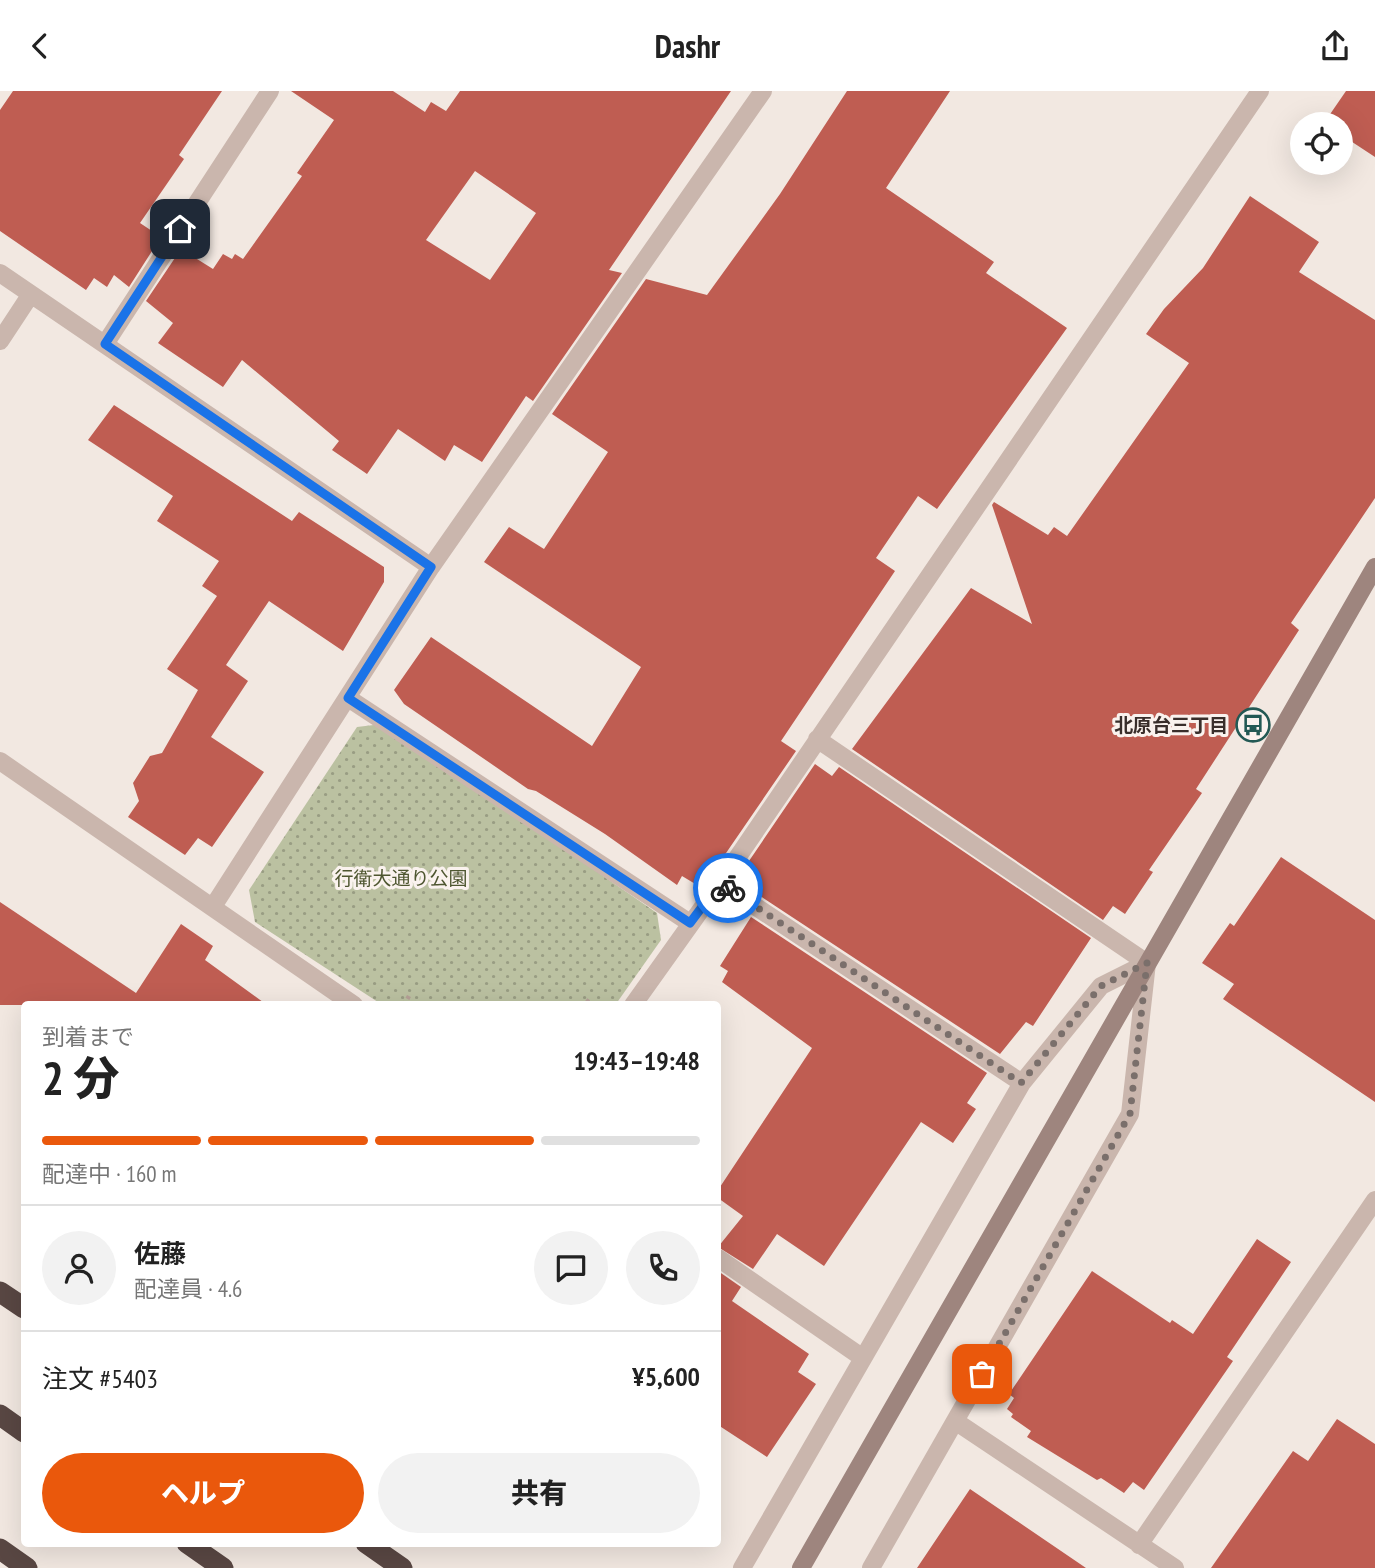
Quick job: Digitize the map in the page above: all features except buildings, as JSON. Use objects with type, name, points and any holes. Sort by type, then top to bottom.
[{"type":"highway","points":[[0,1291],[21,1306]]},
{"type":"highway","points":[[0,1415],[21,1430]]},
{"type":"highway","points":[[193,1547],[223,1568]]},
{"type":"highway","points":[[372,1547],[402,1568]]},
{"type":"highway","points":[[0,1549],[27,1568]]},
{"type":"street","points":[[105,344],[270,91]]},
{"type":"street","points":[[214,905],[431,567],[763,91]]},
{"type":"street","points":[[636,1001],[720,883],[1261,91]]},
{"type":"street","points":[[0,273],[431,567]]},
{"type":"street","points":[[0,341],[31,295]]},
{"type":"street","points":[[801,1568],[1375,567]]},
{"type":"street","points":[[348,698],[690,923]]},
{"type":"street","points":[[817,739],[1147,963]]},
{"type":"street","points":[[0,761],[214,905],[348,1001]]},
{"type":"street","points":[[720,883],[1021,1083]]},
{"type":"street","points":[[742,1568],[1021,1083],[1101,986],[1147,963]]},
{"type":"street","points":[[871,1568],[1130,1114],[1147,963]]},
{"type":"street","points":[[1139,1545],[1375,1200]]},
{"type":"street","points":[[721,1260],[863,1358]]},
{"type":"street","points":[[955,1421],[1175,1568]]},
{"type":"path","points":[[406,1001],[409,996]]},
{"type":"green space","name":"行衛大通り公園","points":[[382,724],[657,913],[661,940],[618,1001],[376,1001],[255,922],[249,890],[357,727]]},
{"type":"way so far","points":[[728,888],[1021,1083],[1101,986],[1147,963],[1130,1114],[982,1374]]},
{"type":"place","name":"北原台三丁目","points":[[1253,725]]},
{"type":"route","points":[[180,229],[105,344],[431,567],[348,698],[690,923],[720,883],[728,888]]}]
